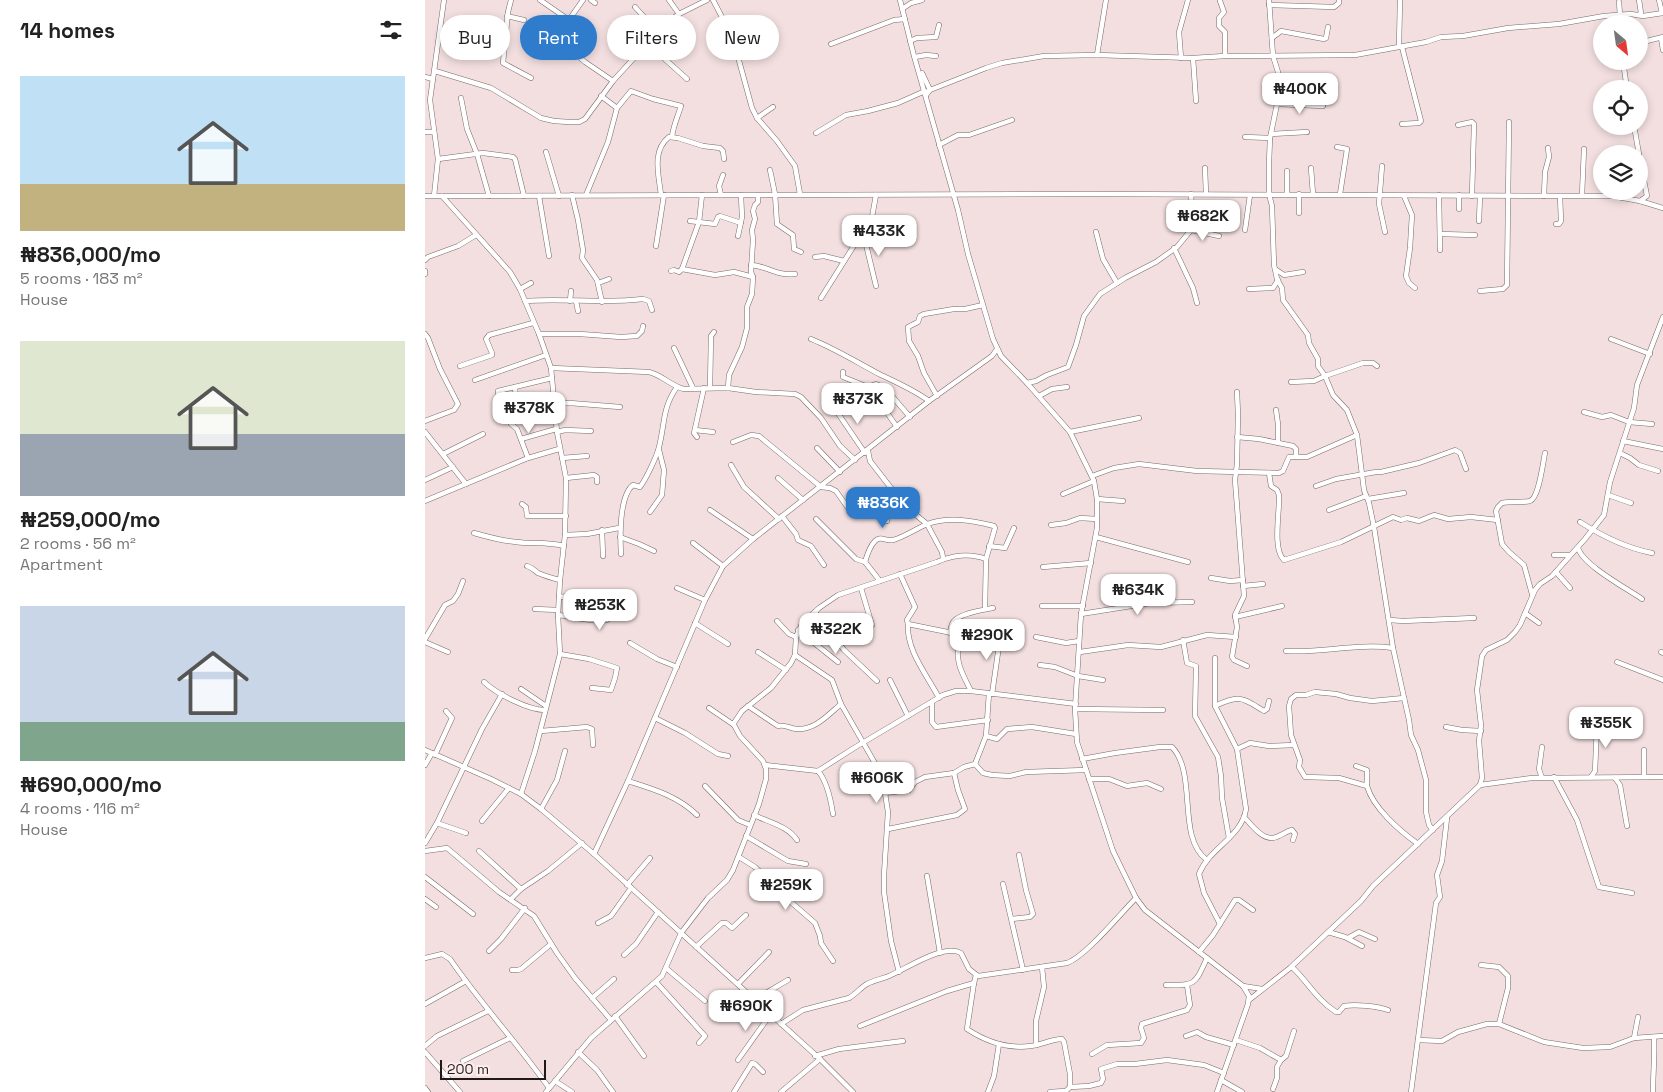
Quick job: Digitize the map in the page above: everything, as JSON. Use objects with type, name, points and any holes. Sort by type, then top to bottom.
[{"type":"street","points":[[434,196],[438,159],[427,100],[435,71],[444,0]]},
{"type":"street","points":[[507,15],[511,0]]},
{"type":"street","points":[[540,0],[562,15]]},
{"type":"street","points":[[572,15],[583,0]]},
{"type":"street","points":[[669,0],[679,14],[707,0]]},
{"type":"street","points":[[713,0],[723,21],[730,29],[737,43],[739,62],[752,108],[757,118],[795,166],[800,194]]},
{"type":"street","points":[[911,3],[900,0],[914,56],[927,92],[939,145],[958,210],[967,254],[997,349],[1001,356],[1033,389],[1069,432],[1093,478],[1097,499],[1097,537],[1081,614],[1076,734],[1113,851],[1136,898],[1145,910],[1243,986],[1262,989]]},
{"type":"street","points":[[894,20],[911,3],[922,0]]},
{"type":"street","points":[[1097,55],[1106,0]]},
{"type":"street","points":[[1181,58],[1179,32],[1188,0]]},
{"type":"street","points":[[1339,0],[1339,3],[1334,8],[1269,3],[1273,56],[1278,72],[1277,104],[1271,136],[1269,194],[1272,206],[1275,269],[1282,287],[1283,300],[1307,333],[1309,344],[1318,359],[1318,366],[1325,376],[1330,389],[1349,414],[1356,437],[1362,475],[1374,527],[1393,648],[1411,735],[1419,750],[1426,780],[1426,812],[1429,826],[1433,830]]},
{"type":"street","points":[[1400,0],[1401,47],[1421,121],[1419,123],[1402,124]]},
{"type":"street","points":[[1638,15],[1641,13],[1639,0]]},
{"type":"street","points":[[1648,15],[1663,13],[1659,0]]},
{"type":"street","points":[[1219,1],[1225,12],[1219,18],[1219,26],[1225,32],[1225,56]]},
{"type":"street","points":[[1617,15],[1619,2]]},
{"type":"street","points":[[635,7],[642,15]]},
{"type":"street","points":[[831,44],[894,20],[905,20]]},
{"type":"street","points":[[816,133],[846,115],[898,102],[1002,63],[1045,56],[1097,55],[1193,58],[1225,56],[1355,56],[1441,38],[1508,28],[1593,21]]},
{"type":"street","points":[[910,41],[917,38],[936,38],[939,25]]},
{"type":"street","points":[[1271,38],[1281,31],[1324,39],[1327,38],[1328,27]]},
{"type":"street","points":[[1648,41],[1662,38],[1663,50]]},
{"type":"street","points":[[914,56],[937,56]]},
{"type":"street","points":[[1193,58],[1196,101]]},
{"type":"street","points":[[503,60],[503,63],[531,78]]},
{"type":"street","points":[[583,60],[613,81]]},
{"type":"street","points":[[435,71],[491,88],[537,116],[554,121],[582,121],[632,60]]},
{"type":"street","points":[[666,60],[687,79]]},
{"type":"street","points":[[425,77],[433,79]]},
{"type":"street","points":[[586,195],[608,142],[617,108],[631,91],[681,106],[672,137]]},
{"type":"street","points":[[601,96],[617,108]]},
{"type":"street","points":[[461,98],[467,129],[477,154],[489,196]]},
{"type":"street","points":[[1277,104],[1323,106]]},
{"type":"street","points":[[757,118],[773,108]]},
{"type":"street","points":[[939,145],[958,135],[969,135],[1012,120]]},
{"type":"street","points":[[1458,125],[1472,122],[1474,124],[1472,196]]},
{"type":"street","points":[[1480,291],[1503,289],[1507,285],[1509,122]]},
{"type":"street","points":[[425,132],[434,132]]},
{"type":"street","points":[[1245,137],[1307,132]]},
{"type":"street","points":[[656,246],[663,195],[657,166],[658,156],[664,142],[669,137],[672,137],[703,146],[720,148],[723,151],[724,159]]},
{"type":"street","points":[[1337,147],[1347,149],[1340,194]]},
{"type":"street","points":[[1544,196],[1545,172],[1549,157],[1548,148]]},
{"type":"street","points":[[1583,195],[1584,149]]},
{"type":"street","points":[[546,152],[559,196]]},
{"type":"street","points":[[438,159],[477,154],[495,154],[514,158],[522,182],[524,196]]},
{"type":"street","points":[[1382,166],[1379,204],[1385,232]]},
{"type":"street","points":[[1205,168],[1206,194]]},
{"type":"street","points":[[1311,168],[1313,194]]},
{"type":"street","points":[[770,170],[775,194],[778,226],[793,235],[794,249],[801,252]]},
{"type":"street","points":[[1287,171],[1287,194]]},
{"type":"street","points":[[721,195],[719,186],[723,175]]},
{"type":"street","points":[[425,196],[775,194],[1583,195],[1612,196],[1640,201],[1663,208]]},
{"type":"street","points":[[1027,383],[1036,382],[1068,367],[1083,316],[1100,294],[1156,262],[1174,248],[1191,230],[1193,222],[1191,194]]},
{"type":"street","points":[[1299,194],[1299,214]]},
{"type":"street","points":[[572,195],[583,250],[582,258],[599,283],[602,302]]},
{"type":"street","points":[[671,271],[679,272],[682,269],[699,222],[702,195]]},
{"type":"street","points":[[738,236],[741,223],[741,195]]},
{"type":"street","points":[[728,388],[729,375],[742,347],[747,328],[747,307],[752,294],[752,230],[755,220],[754,208],[758,202],[758,195]]},
{"type":"street","points":[[821,298],[872,217],[875,195]]},
{"type":"street","points":[[1245,230],[1250,195]]},
{"type":"street","points":[[1439,195],[1440,250]]},
{"type":"street","points":[[1459,195],[1459,209]]},
{"type":"street","points":[[442,196],[510,272],[520,289],[551,368],[556,430],[565,478],[566,516],[558,612],[560,654],[545,708],[541,731],[521,794]]},
{"type":"street","points":[[539,196],[549,256]]},
{"type":"street","points":[[1404,196],[1411,215],[1410,248],[1406,276],[1409,283],[1415,288]]},
{"type":"street","points":[[1479,221],[1480,196]]},
{"type":"street","points":[[1556,224],[1559,224],[1561,221],[1560,196]]},
{"type":"street","points":[[690,221],[715,224],[720,216],[741,223]]},
{"type":"street","points":[[1191,230],[1219,236]]},
{"type":"street","points":[[863,232],[875,286]]},
{"type":"street","points":[[1096,232],[1103,259],[1117,283]]},
{"type":"street","points":[[1439,234],[1475,235]]},
{"type":"street","points":[[425,260],[428,257],[458,246],[476,235]]},
{"type":"street","points":[[1174,248],[1193,288],[1197,303]]},
{"type":"street","points":[[815,257],[824,256],[844,261]]},
{"type":"street","points":[[751,265],[761,266],[781,274],[795,274]]},
{"type":"street","points":[[682,269],[715,275],[734,272],[751,275]]},
{"type":"street","points":[[1275,269],[1284,275],[1303,272]]},
{"type":"street","points":[[599,283],[609,279]]},
{"type":"street","points":[[1249,289],[1273,288],[1278,280]]},
{"type":"street","points":[[520,289],[531,284]]},
{"type":"street","points":[[571,291],[578,311]]},
{"type":"street","points":[[525,301],[602,302],[646,300],[651,304],[652,310]]},
{"type":"street","points":[[937,396],[909,341],[908,327],[918,322],[920,316],[924,314],[954,309],[965,310],[983,305]]},
{"type":"street","points":[[1480,785],[1482,778],[1479,741],[1481,731],[1477,690],[1482,656],[1486,650],[1511,637],[1518,629],[1532,591],[1556,572],[1593,530],[1603,515],[1610,482],[1634,408],[1637,385],[1663,317]]},
{"type":"street","points":[[460,366],[492,355],[486,339],[489,335],[533,322]]},
{"type":"street","points":[[539,334],[637,336],[642,331],[643,326]]},
{"type":"street","points":[[710,388],[711,336],[714,332]]},
{"type":"street","points":[[425,334],[439,369],[457,404],[454,410],[425,421]]},
{"type":"street","points":[[1611,339],[1650,354]]},
{"type":"street","points":[[811,340],[831,347],[881,375],[913,389],[929,401]]},
{"type":"street","points":[[674,348],[693,388]]},
{"type":"street","points":[[594,854],[628,781],[705,600],[723,566],[753,540],[929,401],[992,356],[997,349]]},
{"type":"street","points":[[475,380],[546,355]]},
{"type":"street","points":[[992,356],[1001,356]]},
{"type":"street","points":[[1291,382],[1314,381],[1363,363],[1373,363],[1377,366]]},
{"type":"street","points":[[551,368],[649,372],[684,389],[728,388],[756,392],[793,393],[799,395],[821,418],[840,446],[855,460]]},
{"type":"street","points":[[843,372],[843,377],[868,387],[876,384],[885,388],[910,417]]},
{"type":"street","points":[[500,410],[499,391],[552,378]]},
{"type":"street","points":[[1033,389],[1036,382]]},
{"type":"street","points":[[509,403],[516,399],[515,387]]},
{"type":"street","points":[[621,554],[619,528],[629,488],[633,485],[641,487],[659,450],[666,406],[677,387]]},
{"type":"street","points":[[1039,396],[1052,388],[1067,387]]},
{"type":"street","points":[[697,437],[695,430],[704,388]]},
{"type":"street","points":[[1237,392],[1237,464],[1235,472],[1243,600],[1235,613],[1237,622],[1236,637],[1232,657],[1234,660],[1247,666]]},
{"type":"street","points":[[554,404],[570,403],[621,407]]},
{"type":"street","points":[[883,407],[897,427]]},
{"type":"street","points":[[835,408],[866,452],[870,461],[909,510],[927,524],[942,552],[943,558]]},
{"type":"street","points":[[1276,410],[1278,443]]},
{"type":"street","points":[[1584,412],[1602,417],[1611,415],[1629,422],[1651,424]]},
{"type":"street","points":[[1069,432],[1139,418]]},
{"type":"street","points":[[511,424],[517,429],[528,458]]},
{"type":"street","points":[[521,439],[556,430],[591,431]]},
{"type":"street","points":[[695,430],[713,432]]},
{"type":"street","points":[[425,432],[427,439],[443,454],[466,484]]},
{"type":"street","points":[[443,454],[483,434]]},
{"type":"street","points":[[733,442],[757,434],[799,466],[821,487],[830,488],[835,491],[853,515]]},
{"type":"street","points":[[1237,437],[1295,447],[1296,457]]},
{"type":"street","points":[[1063,494],[1114,468],[1139,464],[1197,471],[1282,472],[1288,458],[1307,457],[1356,437]]},
{"type":"street","points":[[1623,441],[1663,449]]},
{"type":"street","points":[[817,448],[840,472]]},
{"type":"street","points":[[425,501],[528,458],[559,449]]},
{"type":"street","points":[[650,512],[662,495],[663,470],[659,450]]},
{"type":"street","points":[[1316,486],[1336,479],[1383,472],[1419,463],[1455,450],[1459,453],[1466,469]]},
{"type":"street","points":[[1532,591],[1522,562],[1502,544],[1497,509],[1502,502],[1529,501],[1533,499],[1538,487],[1545,453]]},
{"type":"street","points":[[1620,453],[1630,458],[1639,466],[1658,471]]},
{"type":"street","points":[[561,458],[587,456]]},
{"type":"street","points":[[860,456],[870,461]]},
{"type":"street","points":[[731,465],[744,487],[781,518],[796,534],[798,540],[809,544],[825,565]]},
{"type":"street","points":[[425,480],[453,467]]},
{"type":"street","points":[[1269,473],[1272,486],[1279,495],[1277,544],[1283,559],[1334,544],[1393,517],[1401,520],[1408,518],[1419,521],[1434,515],[1447,519],[1471,517],[1498,520]]},
{"type":"street","points":[[565,478],[594,475],[597,477],[597,482]]},
{"type":"street","points":[[778,478],[803,500]]},
{"type":"street","points":[[887,521],[880,509],[879,503],[893,490]]},
{"type":"street","points":[[1329,510],[1367,498],[1405,493]]},
{"type":"street","points":[[1608,495],[1631,503]]},
{"type":"street","points":[[1097,499],[1123,501]]},
{"type":"street","points":[[522,504],[526,507],[527,516],[566,516]]},
{"type":"street","points":[[710,510],[753,540]]},
{"type":"street","points":[[1051,525],[1080,518],[1097,519]]},
{"type":"street","points":[[816,519],[856,559],[865,562],[880,581]]},
{"type":"street","points":[[865,562],[870,549],[877,539],[892,540],[927,524],[947,520],[975,521],[994,526],[986,559],[985,609]]},
{"type":"street","points":[[1580,522],[1617,542],[1640,551],[1652,553]]},
{"type":"street","points":[[565,535],[587,534],[619,528]]},
{"type":"street","points":[[989,546],[1004,549],[1007,547],[1015,528]]},
{"type":"street","points":[[602,530],[603,556]]},
{"type":"street","points":[[473,533],[494,539],[517,542],[545,542],[564,546]]},
{"type":"street","points":[[620,537],[654,551]]},
{"type":"street","points":[[1097,537],[1188,562]]},
{"type":"street","points":[[693,543],[723,566]]},
{"type":"street","points":[[1578,548],[1580,554],[1589,563],[1642,599]]},
{"type":"street","points":[[1554,555],[1580,554]]},
{"type":"street","points":[[734,725],[737,718],[748,706],[766,692],[786,670],[795,655],[796,637],[801,624],[838,595],[943,558],[974,555],[986,559]]},
{"type":"street","points":[[1043,567],[1091,563]]},
{"type":"street","points":[[527,566],[545,576],[560,580]]},
{"type":"street","points":[[1556,572],[1570,588]]},
{"type":"street","points":[[900,574],[915,607],[907,620],[911,646],[939,698]]},
{"type":"street","points":[[1211,578],[1230,581],[1243,580]]},
{"type":"street","points":[[448,652],[425,641],[445,605],[458,594],[463,581]]},
{"type":"street","points":[[1243,586],[1263,584]]},
{"type":"street","points":[[677,588],[705,600]]},
{"type":"street","points":[[861,588],[872,625]]},
{"type":"street","points":[[559,597],[595,594]]},
{"type":"street","points":[[535,609],[601,621],[610,618],[613,606],[631,600]]},
{"type":"street","points":[[1081,614],[1150,603],[1192,602]]},
{"type":"street","points":[[1042,606],[1083,606]]},
{"type":"street","points":[[1235,617],[1282,606]]},
{"type":"street","points":[[950,633],[952,623],[957,618],[993,608]]},
{"type":"street","points":[[815,612],[844,650],[877,680]]},
{"type":"street","points":[[1525,613],[1539,624]]},
{"type":"street","points":[[1390,620],[1403,622],[1474,618]]},
{"type":"street","points":[[777,621],[789,634],[796,637]]},
{"type":"street","points":[[1391,628],[1403,622]]},
{"type":"street","points":[[695,623],[728,644]]},
{"type":"street","points":[[908,624],[959,635],[962,641]]},
{"type":"street","points":[[798,630],[838,662]]},
{"type":"street","points":[[975,764],[986,736],[1001,632]]},
{"type":"street","points":[[1079,652],[1129,645],[1161,647],[1207,635],[1236,637]]},
{"type":"street","points":[[1036,637],[1065,643],[1079,641]]},
{"type":"street","points":[[1183,640],[1187,663],[1195,666],[1195,716],[1218,756],[1222,798],[1229,838]]},
{"type":"street","points":[[962,641],[999,646]]},
{"type":"street","points":[[962,641],[959,645],[958,662],[971,691]]},
{"type":"street","points":[[630,643],[677,667]]},
{"type":"street","points":[[1286,651],[1317,651],[1360,647],[1393,648]]},
{"type":"street","points":[[758,652],[786,670]]},
{"type":"street","points":[[560,654],[589,659],[617,668],[611,690],[592,688]]},
{"type":"street","points":[[795,655],[832,680],[841,704],[876,765],[885,793],[888,812],[884,892],[891,941],[899,972]]},
{"type":"street","points":[[1215,658],[1215,706],[1237,749],[1245,803],[1244,817],[1229,838],[1207,860],[1199,874],[1210,906],[1220,924]]},
{"type":"street","points":[[1617,662],[1663,680]]},
{"type":"street","points":[[1040,665],[1079,676],[1103,680]]},
{"type":"street","points":[[1069,672],[1079,668]]},
{"type":"street","points":[[890,680],[908,716]]},
{"type":"street","points":[[485,682],[502,694],[537,710],[543,719]]},
{"type":"street","points":[[521,689],[545,708]]},
{"type":"street","points":[[818,771],[932,702],[956,691],[991,693],[1076,706],[1163,710]]},
{"type":"street","points":[[1367,786],[1339,778],[1305,777],[1299,767],[1300,760],[1291,735],[1289,706],[1291,698],[1294,696],[1306,696],[1315,692],[1343,694],[1349,698],[1372,701],[1404,698]]},
{"type":"street","points":[[425,843],[437,823],[482,729],[502,694]]},
{"type":"street","points":[[1215,706],[1230,700],[1241,699],[1249,701],[1264,710],[1268,707],[1269,701]]},
{"type":"street","points":[[932,702],[932,722],[936,727],[988,720]]},
{"type":"street","points":[[748,706],[778,726],[784,725],[794,729],[802,729],[814,726],[841,704]]},
{"type":"street","points":[[537,710],[545,708]]},
{"type":"street","points":[[425,958],[442,954],[450,959],[488,1011],[535,1068],[548,1090],[578,1052],[613,1018],[656,982],[666,968],[681,933],[708,898],[727,880],[739,857],[759,804],[766,779],[765,765],[756,751],[740,736],[734,725],[709,708]]},
{"type":"street","points":[[425,765],[434,754],[453,718],[446,711]]},
{"type":"street","points":[[655,718],[685,733],[718,754],[728,756]]},
{"type":"street","points":[[1591,777],[1595,771],[1597,726]]},
{"type":"street","points":[[541,731],[587,727],[592,730],[593,744]]},
{"type":"street","points":[[986,736],[997,739],[1007,729],[1026,727],[1076,734]]},
{"type":"street","points":[[1446,727],[1481,731]]},
{"type":"street","points":[[1237,749],[1251,743],[1269,746],[1294,745]]},
{"type":"street","points":[[1083,759],[1115,752],[1172,747],[1179,758],[1184,777],[1192,834],[1201,854],[1207,860]]},
{"type":"street","points":[[1542,747],[1539,768],[1542,778]]},
{"type":"street","points":[[425,750],[521,794],[541,809],[582,843],[738,984],[853,1092]]},
{"type":"street","points":[[1644,750],[1644,777]]},
{"type":"street","points":[[541,809],[557,780],[565,751]]},
{"type":"street","points":[[885,793],[909,790],[915,782],[925,777],[954,773],[964,767],[975,764]]},
{"type":"street","points":[[975,764],[983,773],[1010,776],[1026,772],[1086,770]]},
{"type":"street","points":[[765,765],[818,771],[823,776],[833,814]]},
{"type":"street","points":[[1356,766],[1368,771],[1367,786],[1379,807],[1397,827],[1418,844]]},
{"type":"street","points":[[1532,778],[1539,768]]},
{"type":"street","points":[[1595,771],[1599,777]]},
{"type":"street","points":[[888,829],[954,816],[963,812],[964,807],[954,773]]},
{"type":"street","points":[[1217,1092],[1249,1000],[1292,966],[1480,785],[1532,778],[1557,777],[1663,778]]},
{"type":"street","points":[[1557,777],[1563,795],[1577,820],[1599,887],[1632,893]]},
{"type":"street","points":[[1482,778],[1487,783]]},
{"type":"street","points":[[1615,778],[1620,785],[1627,826]]},
{"type":"street","points":[[1620,785],[1624,778]]},
{"type":"street","points":[[1089,779],[1109,779],[1127,786],[1147,783],[1161,789]]},
{"type":"street","points":[[628,781],[672,797],[697,815]]},
{"type":"street","points":[[705,786],[731,810],[735,817],[750,825]]},
{"type":"street","points":[[482,821],[509,788]]},
{"type":"street","points":[[754,815],[786,829],[797,840]]},
{"type":"street","points":[[1244,817],[1257,830],[1270,837],[1275,837],[1292,830],[1295,834],[1293,840]]},
{"type":"street","points":[[1411,1092],[1436,905],[1439,897],[1437,875],[1443,861],[1447,817]]},
{"type":"street","points":[[437,823],[466,833]]},
{"type":"street","points":[[1439,825],[1446,829]]},
{"type":"street","points":[[746,836],[788,861],[806,864]]},
{"type":"street","points":[[511,899],[521,888],[548,870],[582,843]]},
{"type":"street","points":[[425,851],[447,848],[499,892],[525,908],[534,916],[575,978],[591,998],[613,1018],[644,1056]]},
{"type":"street","points":[[479,851],[521,888]]},
{"type":"street","points":[[1012,919],[1030,917],[1033,914],[1019,855]]},
{"type":"street","points":[[739,857],[755,866],[784,896],[815,923],[821,943],[833,961]]},
{"type":"street","points":[[598,923],[611,916],[650,858]]},
{"type":"street","points":[[927,876],[940,953]]},
{"type":"street","points":[[425,877],[473,914]]},
{"type":"street","points":[[1003,884],[1023,970]]},
{"type":"street","points":[[781,1024],[803,1010],[849,998],[868,984],[947,951],[957,951],[963,956],[969,969],[976,975],[982,976],[1067,964],[1075,959],[1136,898]]},
{"type":"street","points":[[425,899],[436,907]]},
{"type":"street","points":[[1199,952],[1220,924],[1232,903],[1239,900],[1253,910]]},
{"type":"street","points":[[489,951],[525,908]]},
{"type":"street","points":[[625,955],[636,944],[658,912]]},
{"type":"street","points":[[696,947],[722,923],[726,923],[732,928],[746,915]]},
{"type":"street","points":[[1328,932],[1347,938],[1362,946]]},
{"type":"street","points":[[1347,938],[1359,932],[1375,940]]},
{"type":"street","points":[[512,970],[521,969],[551,944]]},
{"type":"street","points":[[738,984],[769,952]]},
{"type":"street","points":[[1166,985],[1187,985],[1197,978],[1207,958]]},
{"type":"street","points":[[1481,965],[1499,967],[1508,976],[1508,988],[1499,1024]]},
{"type":"street","points":[[1292,966],[1316,995],[1336,1012],[1339,1012],[1344,1006],[1351,1005],[1377,1006],[1388,1010]]},
{"type":"street","points":[[1036,1045],[1035,1022],[1044,987],[1042,967]]},
{"type":"street","points":[[666,968],[705,1001]]},
{"type":"street","points":[[976,975],[973,983],[967,1029],[999,1044],[1036,1045],[1060,1039],[1063,1040],[1070,1077],[1067,1090]]},
{"type":"street","points":[[591,998],[614,979]]},
{"type":"street","points":[[755,1000],[788,980]]},
{"type":"street","points":[[425,1004],[466,982]]},
{"type":"street","points":[[656,982],[705,1036],[699,1044]]},
{"type":"street","points":[[860,1026],[957,987],[973,983]]},
{"type":"street","points":[[1092,1054],[1107,1046],[1139,1044],[1144,1038],[1141,1028],[1142,1024],[1187,1010],[1190,1005],[1187,985]]},
{"type":"street","points":[[1243,986],[1249,1000]]},
{"type":"street","points":[[425,1046],[437,1036],[488,1011]]},
{"type":"street","points":[[738,1060],[770,1015]]},
{"type":"street","points":[[1635,1038],[1638,1017]]},
{"type":"street","points":[[1418,1040],[1442,1041],[1458,1032],[1487,1024],[1499,1024],[1544,1042],[1583,1048],[1610,1047],[1635,1038],[1663,1036]]},
{"type":"street","points":[[1273,1088],[1277,1078],[1277,1067],[1286,1056],[1294,1031]]},
{"type":"street","points":[[1185,1036],[1197,1032],[1205,1037],[1234,1045]]},
{"type":"street","points":[[1653,1092],[1654,1037]]},
{"type":"street","points":[[463,1061],[510,1038]]},
{"type":"street","points":[[1236,1040],[1265,1050],[1281,1060]]},
{"type":"street","points":[[815,1056],[839,1049],[903,1041]]},
{"type":"street","points":[[988,1092],[994,1076],[999,1044]]},
{"type":"street","points":[[425,1052],[459,1092]]},
{"type":"street","points":[[578,1052],[597,1070],[613,1092]]},
{"type":"street","points":[[781,1092],[820,1059]]},
{"type":"street","points":[[1050,1092],[1099,1084],[1103,1079],[1101,1069],[1117,1064],[1167,1060],[1204,1065],[1224,1073]]},
{"type":"street","points":[[734,1092],[752,1063],[763,1072]]},
{"type":"street","points":[[1221,1080],[1242,1092]]},
{"type":"street","points":[[555,1081],[572,1092]]},
{"type":"street","points":[[425,1088],[428,1092]]}]
